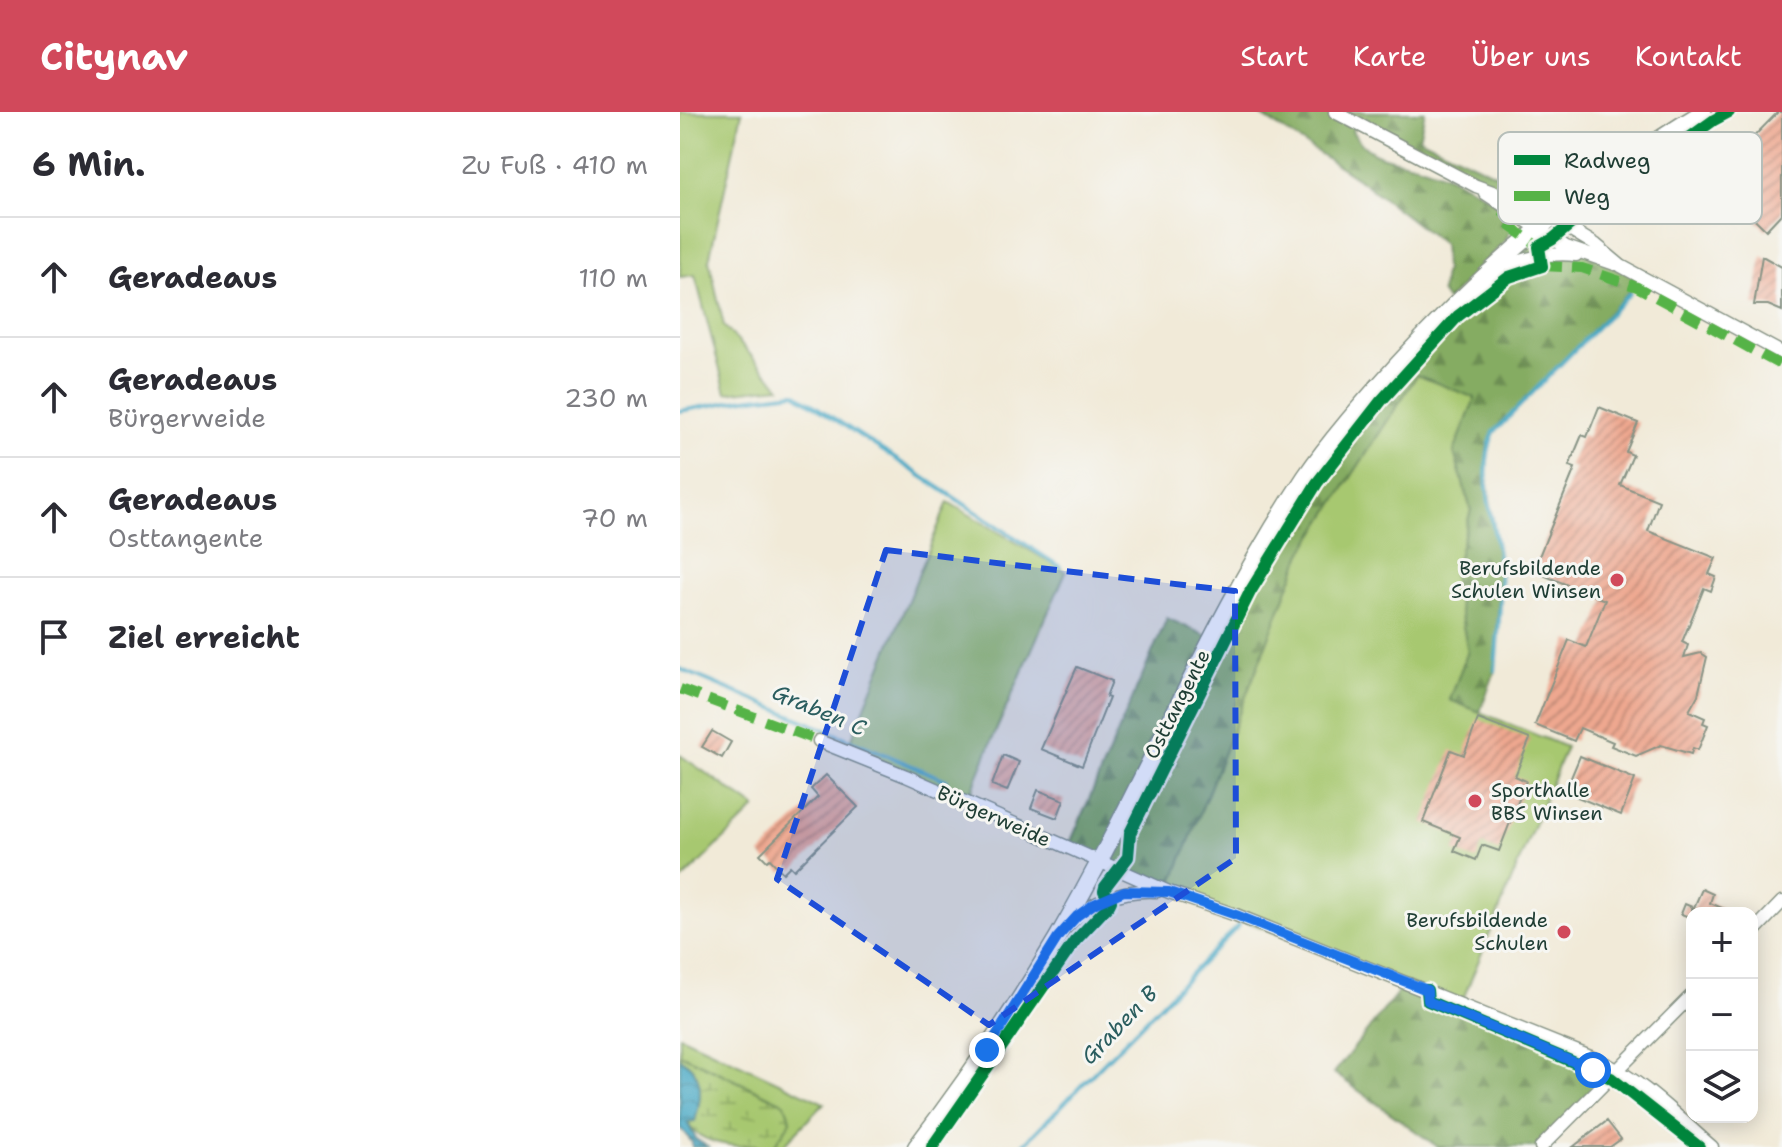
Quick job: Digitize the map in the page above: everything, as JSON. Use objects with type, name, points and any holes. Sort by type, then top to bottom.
[{"type":"main road","name":"Osttangente","points":[[1671,132],[1703,112]]},
{"type":"main road","name":"Osttangente","points":[[916,1147],[987,1050],[1058,937],[1238,586],[1307,475],[1375,389],[1474,284],[1541,224]]},
{"type":"street","points":[[1335,112],[1476,186],[1498,201]]},
{"type":"street","points":[[1476,186],[1498,194]]},
{"type":"street","points":[[1530,224],[1585,256],[1621,266]]},
{"type":"street","points":[[1562,224],[1596,245],[1621,266],[1782,353]]},
{"type":"street","points":[[1474,284],[1514,262],[1540,255],[1585,256]]},
{"type":"street","name":"Bürgerweide","points":[[819,741],[1169,892],[1417,986],[1619,1069],[1712,1147]]},
{"type":"street","name":"Bürgerweide","points":[[1058,937],[1077,916],[1108,897],[1124,891],[1169,892]]},
{"type":"street","points":[[1758,927],[1782,902]]},
{"type":"street","points":[[1541,1147],[1686,1001]]},
{"type":"highlighted area","points":[[886,550],[1235,591],[1236,858],[989,1025],[777,879]]},
{"type":"green space","points":[[680,112],[742,112],[709,260],[724,326],[780,387],[726,393],[695,275],[680,277]]},
{"type":"green space","points":[[1256,112],[1425,112],[1419,138],[1498,175],[1498,186],[1358,119],[1352,131],[1370,151],[1432,170],[1487,197],[1498,205],[1498,224],[1511,224],[1510,232],[1447,301],[1441,292],[1445,268],[1443,244],[1357,178]]},
{"type":"green space","points":[[1536,228],[1643,277],[1495,432],[1487,449],[1486,471],[1500,574],[1495,671],[1480,712],[1450,700],[1468,651],[1453,575],[1471,510],[1454,452],[1475,398],[1417,375],[1302,553],[1169,892],[1068,848],[1167,618],[1211,638],[1238,586],[1375,389]]},
{"type":"green space","points":[[1417,375],[1476,398],[1454,452],[1471,510],[1453,575],[1468,651],[1450,700],[1566,747],[1461,1004],[1169,892],[1302,553]]},
{"type":"green space","points":[[948,502],[1066,572],[969,798],[848,748]]},
{"type":"green space","points":[[680,755],[756,808],[680,882]]},
{"type":"green space","points":[[1406,982],[1619,1069],[1541,1147],[1438,1147],[1334,1073]]},
{"type":"green space","points":[[680,1036],[824,1103],[782,1147],[773,1147],[791,1121],[785,1104],[680,1054]]},
{"type":"green space","points":[[680,1054],[785,1104],[791,1121],[773,1147],[722,1144],[692,1130],[686,1121],[695,1121],[700,1086],[694,1071],[680,1059]]},
{"type":"water","points":[[680,1059],[694,1071],[700,1086],[695,1121],[687,1122],[696,1139],[708,1147],[692,1147],[692,1142],[680,1128]]},
{"type":"building","points":[[1778,112],[1782,112],[1782,213],[1766,230],[1760,224],[1762,132],[1758,132]]},
{"type":"building","points":[[1762,256],[1782,267],[1782,311],[1768,305],[1754,305]]},
{"type":"building","points":[[1599,407],[1638,423],[1626,452],[1633,455],[1620,485],[1659,501],[1648,531],[1716,558],[1709,574],[1716,577],[1711,591],[1704,588],[1682,642],[1688,645],[1684,657],[1701,653],[1707,657],[1698,695],[1689,711],[1705,718],[1703,723],[1708,725],[1698,750],[1693,748],[1691,754],[1661,745],[1636,756],[1580,728],[1574,741],[1535,725],[1569,640],[1586,647],[1605,600],[1533,571],[1575,468],[1569,466],[1582,435],[1587,437]]},
{"type":"building","points":[[1077,667],[1112,681],[1106,697],[1109,698],[1082,766],[1041,749]]},
{"type":"building","name":"Sporthalle BBS Winsen","points":[[1478,719],[1530,739],[1515,776],[1526,781],[1499,851],[1482,845],[1476,860],[1454,851],[1460,837],[1423,822],[1451,750],[1464,755]]},
{"type":"building","points":[[712,731],[731,742],[722,758],[702,747]]},
{"type":"building","points":[[1003,755],[1019,762],[1007,791],[992,785]]},
{"type":"building","points":[[1580,756],[1635,779],[1621,815],[1565,792]]},
{"type":"building","points":[[826,775],[858,807],[794,870],[790,866],[783,873],[770,859],[767,861],[760,854],[818,797],[811,789]]},
{"type":"building","points":[[1038,790],[1064,800],[1057,818],[1031,808]]},
{"type":"building","points":[[1702,889],[1713,894],[1710,903],[1720,907],[1694,907]]},
{"type":"building","points":[[1685,904],[1692,907],[1686,907],[1686,916],[1681,914]]},
{"type":"building","points":[[1607,1121],[1621,1139],[1610,1147],[1573,1147]]},
{"type":"waterway","points":[[1495,671],[1500,572],[1486,466],[1494,432],[1630,293]]},
{"type":"waterway","points":[[680,411],[795,393],[1060,567]]},
{"type":"waterway","name":"Graben C","points":[[680,669],[946,780]]},
{"type":"waterway","name":"Graben B","points":[[1021,1147],[1239,925]]},
{"type":"marked path","points":[[1507,224],[1539,247]]},
{"type":"marked path","points":[[1542,266],[1582,268],[1637,287],[1782,366]]},
{"type":"marked path","points":[[680,689],[819,741]]},
{"type":"cycle path","points":[[1697,132],[1729,112]]},
{"type":"cycle path","points":[[932,1147],[1075,941],[1109,905],[1111,901],[1104,891],[1105,887],[1128,857],[1130,833],[1250,592],[1317,483],[1381,401],[1458,316],[1509,277],[1542,266],[1539,247],[1571,224]]},
{"type":"cycle path","points":[[1427,990],[1428,1001],[1611,1078],[1699,1147]]},
{"type":"place","name":"Berufsbildende Schulen Winsen","points":[[1617,580]]},
{"type":"place","name":"Sporthalle BBS Winsen","points":[[1475,801]]},
{"type":"place","name":"Berufsbildende Schulen","points":[[1564,932]]},
{"type":"route","points":[[987,1050],[1058,937],[1077,916],[1108,897],[1124,891],[1142,890],[1169,892],[1236,915],[1427,990],[1428,1001],[1593,1070]]}]
